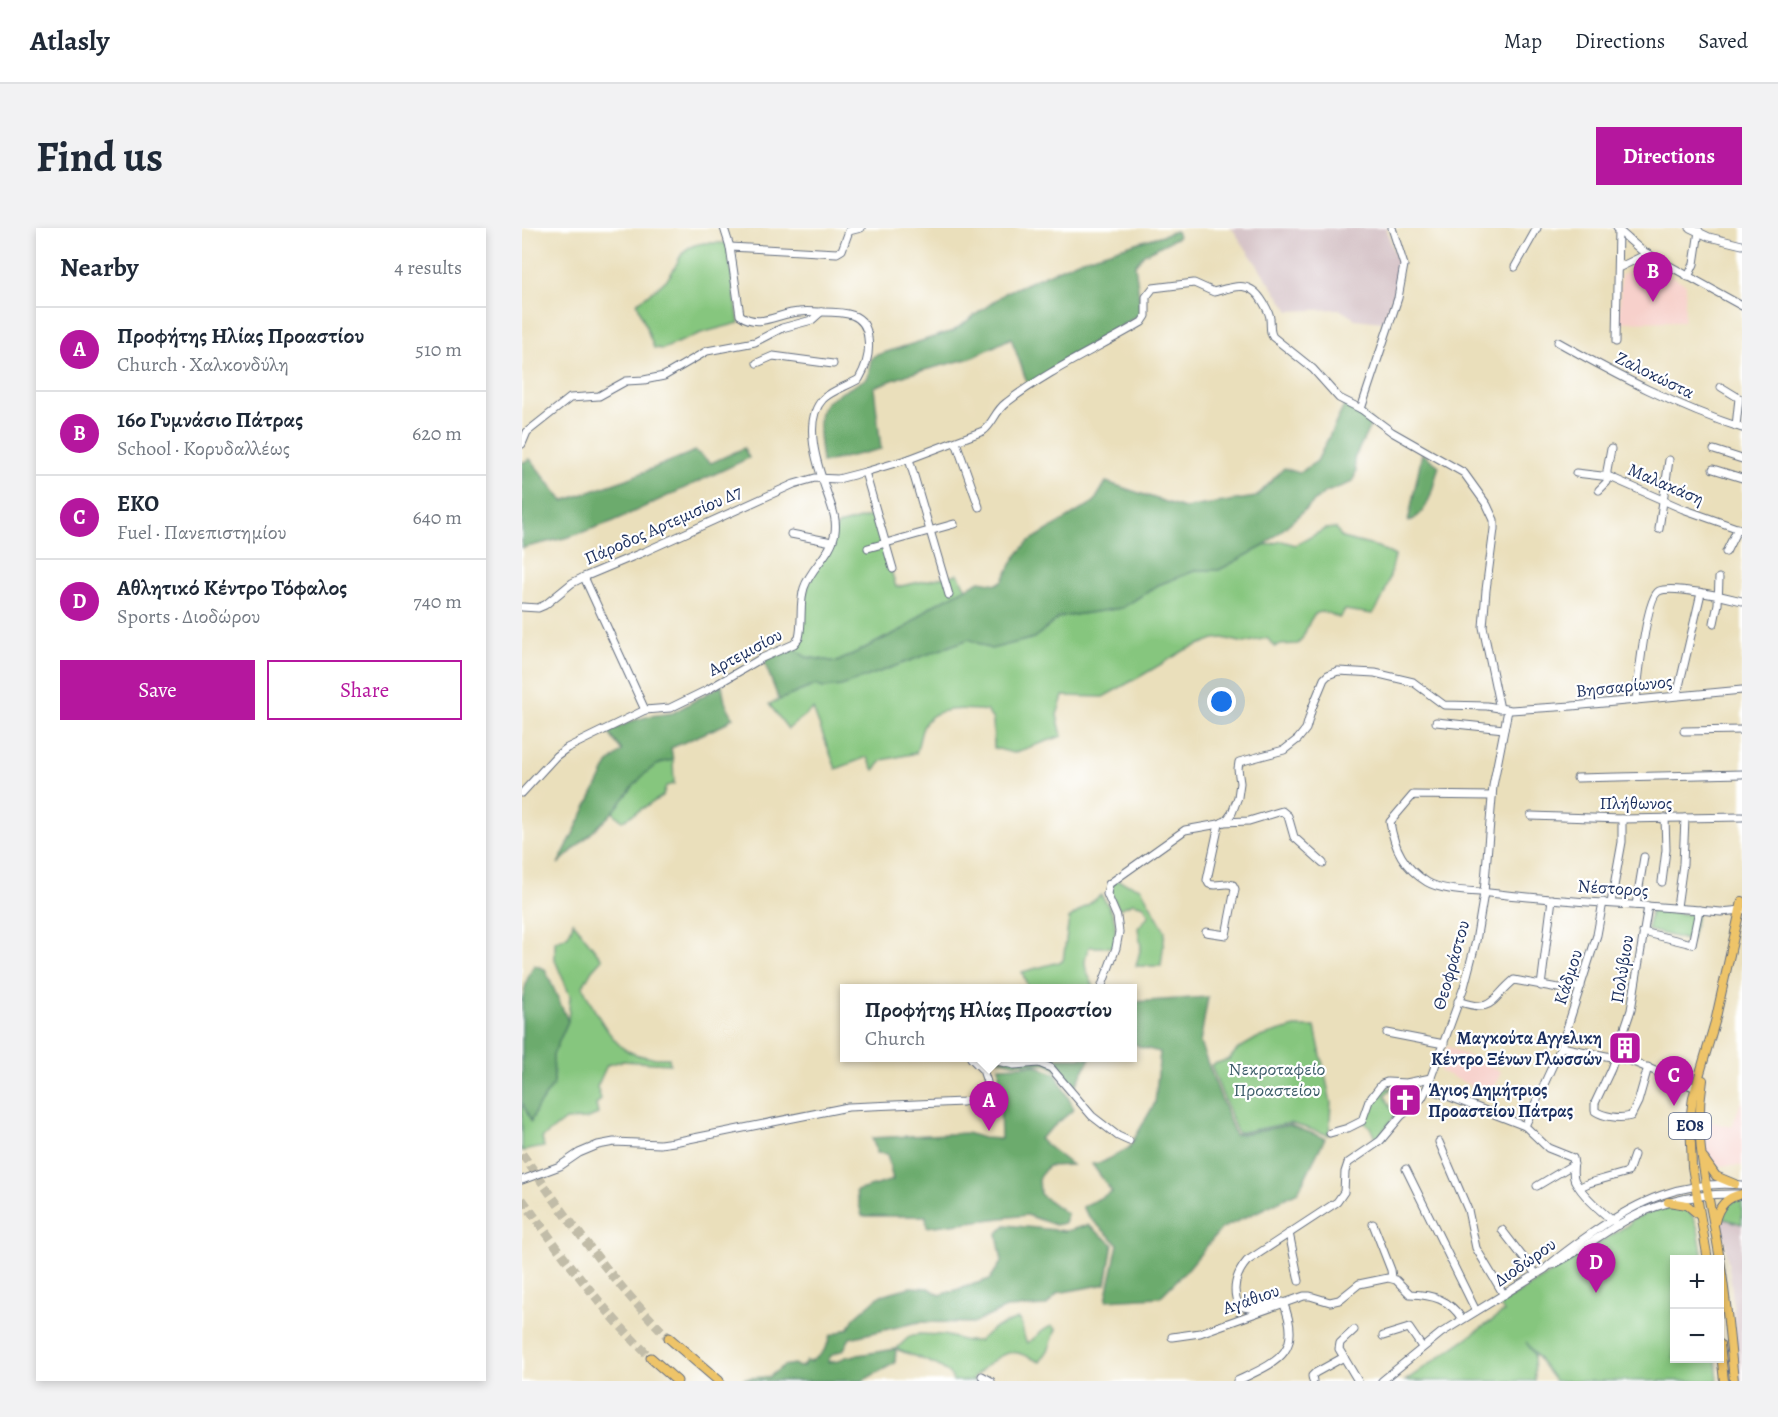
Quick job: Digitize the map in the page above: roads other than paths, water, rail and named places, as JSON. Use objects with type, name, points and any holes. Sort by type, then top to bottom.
[{"type":"highway","points":[[669,1338],[719,1381]]},
{"type":"highway","points":[[651,1358],[676,1381]]},
{"type":"main road","name":"ΕΟ8","points":[[1707,1255],[1695,1185],[1690,1129],[1696,1088],[1703,1068],[1741,907]]},
{"type":"main road","name":"ΕΟ8","points":[[1703,1068],[1699,1110],[1700,1151],[1714,1226],[1734,1381]]},
{"type":"main road","points":[[1700,1151],[1713,1173],[1722,1179],[1738,1184]]},
{"type":"main road","points":[[1714,1226],[1722,1205],[1730,1198],[1742,1194]]},
{"type":"main road","points":[[1668,1202],[1690,1207],[1701,1218]]},
{"type":"main road","points":[[1722,1363],[1724,1381]]},
{"type":"street","points":[[724,228],[730,247],[740,315],[746,319],[759,321],[798,312],[844,312],[855,314],[865,326],[869,345],[868,356],[859,379],[825,397],[814,411],[813,433],[817,464],[835,519],[832,542],[791,534]]},
{"type":"street","points":[[730,247],[837,253],[842,250],[849,231],[861,228]]},
{"type":"street","points":[[1392,228],[1404,266],[1398,298],[1361,409],[1392,432],[1464,473],[1491,513],[1494,529],[1483,627],[1504,709]]},
{"type":"street","points":[[1515,267],[1537,228]]},
{"type":"street","points":[[1617,228],[1647,254],[1742,306]]},
{"type":"street","points":[[1616,342],[1617,228]]},
{"type":"street","points":[[1690,228],[1699,230],[1709,237],[1742,245]]},
{"type":"street","points":[[1688,277],[1694,264],[1699,230]]},
{"type":"street","points":[[1618,268],[1647,254]]},
{"type":"street","name":"Πάροδος Αρτεμισίου Δ7","points":[[522,607],[538,608],[545,605],[572,583],[584,577],[776,491],[805,481],[838,479],[865,472],[909,459],[986,430],[1001,407],[1032,385],[1142,322],[1146,318],[1146,297],[1154,288],[1197,283],[1214,292],[1230,287],[1253,289],[1268,311],[1273,337],[1312,369],[1336,396],[1361,409]]},
{"type":"street","points":[[522,444],[527,432],[570,398],[599,396],[626,381],[664,376],[707,351],[755,342],[782,328],[812,320],[821,312]]},
{"type":"street","name":"Ζαλοκώστα","points":[[1558,342],[1661,396],[1708,418],[1739,427]]},
{"type":"street","points":[[758,363],[773,356],[833,364]]},
{"type":"street","points":[[1721,387],[1739,398],[1739,427]]},
{"type":"street","points":[[956,442],[979,507]]},
{"type":"street","points":[[1599,490],[1608,483],[1611,449]]},
{"type":"street","points":[[1714,450],[1742,459]]},
{"type":"street","points":[[909,459],[949,595]]},
{"type":"street","points":[[1659,529],[1669,460]]},
{"type":"street","points":[[1713,469],[1742,478]]},
{"type":"street","points":[[865,472],[893,569]]},
{"type":"street","name":"Μαλακάση","points":[[1576,473],[1607,476],[1695,514],[1740,529]]},
{"type":"street","points":[[868,548],[954,524]]},
{"type":"street","points":[[1726,552],[1740,529]]},
{"type":"street","name":"Αρτεμισίου","points":[[522,793],[567,747],[645,710],[670,708],[707,690],[762,658],[796,643],[800,632],[803,590],[832,542]]},
{"type":"street","points":[[584,577],[645,710]]},
{"type":"street","points":[[1714,623],[1719,578]]},
{"type":"street","points":[[1636,700],[1647,622],[1651,602],[1657,592],[1662,590],[1701,593],[1742,601]]},
{"type":"street","points":[[1677,695],[1701,593]]},
{"type":"street","name":"Βησσαρίωνος","points":[[1221,823],[1232,813],[1238,797],[1239,762],[1284,750],[1298,739],[1306,729],[1322,683],[1331,673],[1348,670],[1380,674],[1415,682],[1443,705],[1504,709],[1742,690]]},
{"type":"street","name":"Θεοφράστου","points":[[1283,1302],[1249,1308],[1239,1306],[1235,1286],[1241,1268],[1247,1261],[1340,1199],[1344,1192],[1348,1163],[1378,1143],[1401,1116],[1422,1098],[1444,1044],[1474,949],[1484,893],[1492,796],[1504,729],[1504,709]]},
{"type":"street","points":[[1436,722],[1504,729]]},
{"type":"street","points":[[1684,731],[1742,730]]},
{"type":"street","points":[[1577,778],[1742,774]]},
{"type":"street","name":"Νέστορος","points":[[1492,796],[1415,793],[1390,822],[1393,842],[1405,865],[1428,883],[1449,889],[1721,912],[1741,907]]},
{"type":"street","points":[[1102,984],[1116,948],[1119,932],[1117,916],[1107,894],[1109,884],[1185,830],[1221,823],[1250,821],[1282,811],[1288,816],[1294,837],[1323,863]]},
{"type":"street","name":"Πλήθωνος","points":[[1531,816],[1622,819],[1742,818]]},
{"type":"street","points":[[1662,882],[1666,850],[1665,818]]},
{"type":"street","points":[[1677,908],[1683,864],[1685,818]]},
{"type":"street","name":"Κάδμου","points":[[1525,1126],[1561,1047],[1581,986],[1607,902],[1622,842],[1622,819]]},
{"type":"street","points":[[1206,932],[1226,935],[1235,889],[1230,884],[1212,886],[1207,880],[1221,823]]},
{"type":"street","points":[[1636,905],[1644,857]]},
{"type":"street","points":[[1541,986],[1552,898]]},
{"type":"street","name":"Πολύβιου","points":[[1648,906],[1631,1010],[1611,1069],[1593,1108],[1600,1114],[1624,1118],[1631,1116],[1638,1102],[1648,1067]]},
{"type":"street","points":[[1643,932],[1692,944],[1700,910]]},
{"type":"street","points":[[1458,1001],[1482,1007],[1499,997],[1513,980],[1558,988],[1581,986]]},
{"type":"street","points":[[1387,1033],[1444,1044]]},
{"type":"street","points":[[1561,1047],[1631,1061],[1696,1088]]},
{"type":"street","points":[[522,1180],[560,1166],[587,1149],[607,1143],[674,1142],[848,1107],[963,1102],[976,1097],[987,1082],[983,1070],[975,1062]]},
{"type":"street","points":[[1002,1062],[1014,1065],[1039,1063],[1051,1068],[1092,1116],[1129,1141]]},
{"type":"street","points":[[1330,1133],[1362,1121],[1369,1101],[1382,1084],[1406,1083],[1431,1078]]},
{"type":"street","points":[[1427,1088],[1525,1126],[1545,1147],[1571,1157],[1574,1164],[1573,1177],[1598,1208],[1618,1225]]},
{"type":"street","points":[[1439,1142],[1465,1203],[1476,1248],[1504,1295]]},
{"type":"street","points":[[1580,1187],[1628,1172],[1634,1155]]},
{"type":"street","points":[[1538,1186],[1574,1164]]},
{"type":"street","points":[[1406,1169],[1476,1311]]},
{"type":"street","points":[[1545,1269],[1646,1210],[1697,1195],[1707,1189],[1738,1184]]},
{"type":"street","name":"Διοδώρου","points":[[1382,1381],[1422,1347],[1462,1319],[1545,1269],[1557,1257],[1611,1220],[1642,1202],[1695,1185],[1707,1189]]},
{"type":"street","points":[[1707,1189],[1742,1194]]},
{"type":"street","points":[[1373,1224],[1392,1278],[1410,1294],[1430,1295],[1443,1300],[1452,1306],[1462,1319]]},
{"type":"street","points":[[1502,1230],[1536,1274]]},
{"type":"street","points":[[1289,1233],[1299,1281]]},
{"type":"street","name":"Αγάθιου","points":[[1172,1337],[1200,1333],[1238,1321],[1283,1302],[1310,1296],[1330,1302],[1339,1300],[1361,1283],[1392,1278]]},
{"type":"street","points":[[1237,1381],[1276,1362],[1285,1352],[1290,1327],[1283,1302]]},
{"type":"street","points":[[1383,1336],[1409,1328],[1422,1347]]},
{"type":"street","points":[[1354,1330],[1339,1346],[1358,1381]]},
{"type":"street","points":[[1313,1381],[1312,1376],[1315,1373],[1344,1357]]},
{"type":"street","points":[[982,1376],[991,1381]]},
{"type":"tunnel","points":[[522,1154],[628,1295],[669,1338]]},
{"type":"tunnel","points":[[522,1199],[599,1301],[651,1358]]},
{"type":"place","name":"16ο Γυμνάσιο Πάτρας","points":[[1653,302]]},
{"type":"place","name":"Μαγκούτα Αγγελικη Κέντρο Ξένων Γλωσσών","points":[[1625,1048]]},
{"type":"place","name":"Άγιος Δημήτριος Προαστείου Πάτρας","points":[[1405,1100]]},
{"type":"place","name":"EKO","points":[[1674,1106]]},
{"type":"place","name":"Προφήτης Ηλίας Προαστίου","points":[[989,1131]]},
{"type":"place","name":"Αθλητικό Κέντρο Τόφαλος","points":[[1596,1293]]},
{"type":"park label","name":"Νεκροταφείο Προαστείου","points":[[1277,1079]]}]
